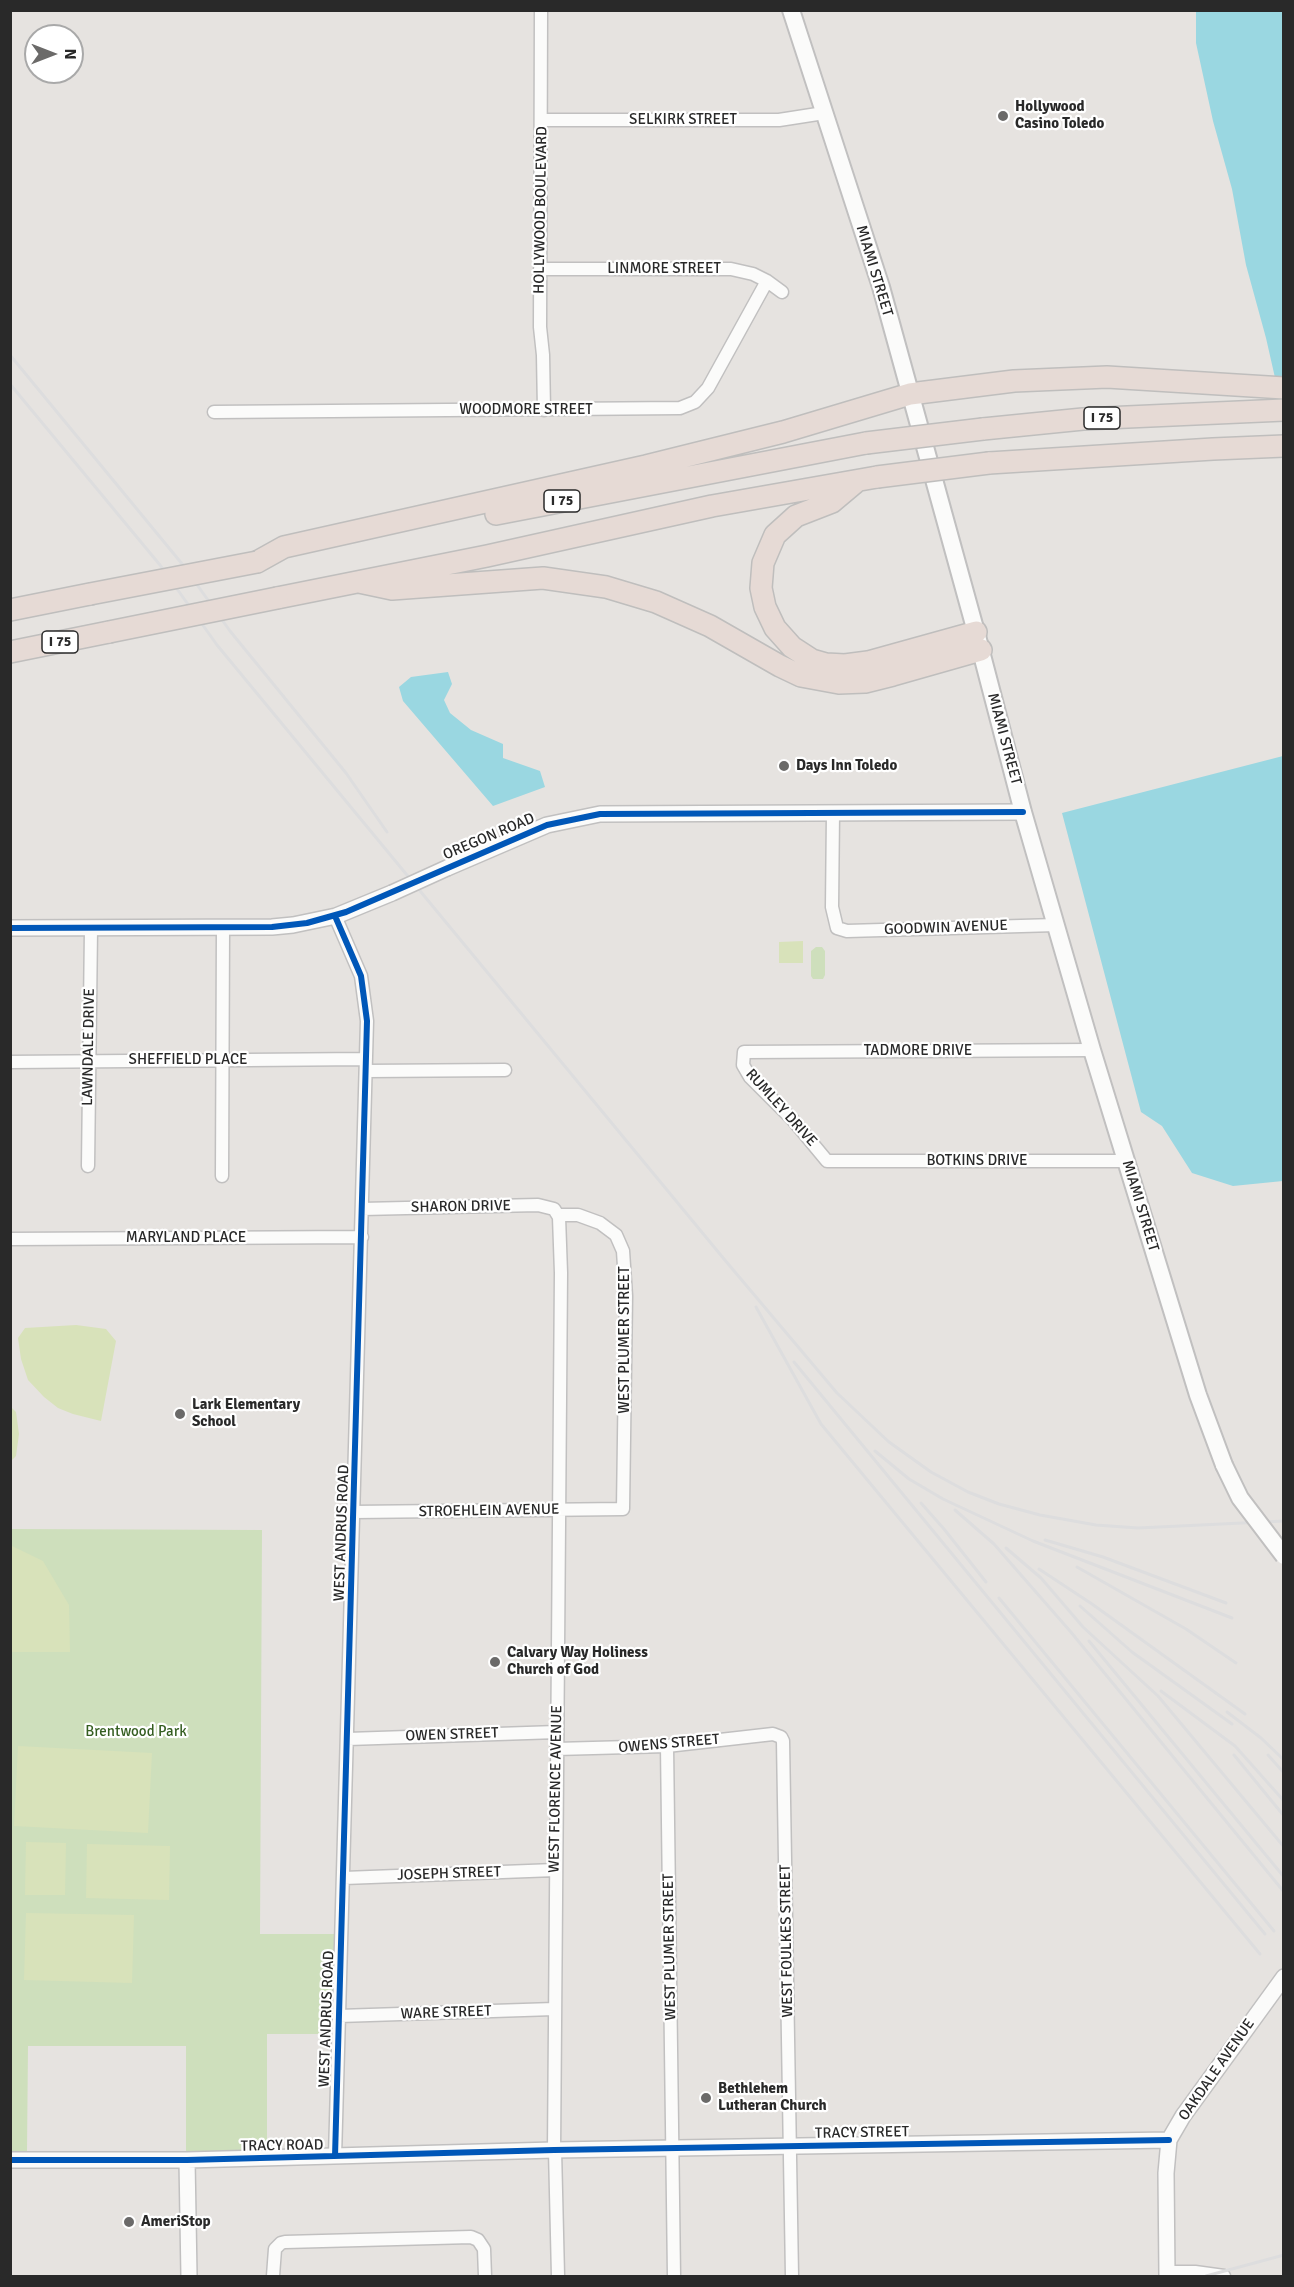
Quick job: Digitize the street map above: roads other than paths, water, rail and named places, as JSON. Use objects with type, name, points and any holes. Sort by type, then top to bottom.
[{"type":"highway","points":[[257,562],[284,547],[646,466],[783,432],[910,394],[1014,381],[1107,377],[1284,388]]},
{"type":"highway","name":"I 75","points":[[10,610],[723,469],[866,443],[1083,418],[1284,410]]},
{"type":"highway","name":"I 75","points":[[10,652],[487,556],[712,506],[867,479],[989,463],[1284,446]]},
{"type":"highway","points":[[867,479],[832,502],[796,516],[776,535],[763,563],[761,588],[765,607],[775,628],[792,647],[812,660],[826,664],[868,662],[978,641]]},
{"type":"highway","points":[[359,582],[392,589],[543,578],[606,587],[656,602],[710,626],[801,676],[839,683],[865,682],[893,675],[978,641]]},
{"type":"main road","name":"MIAMI STREET","points":[[791,10],[881,287],[1023,812],[1092,1050],[1198,1395],[1224,1465],[1240,1498],[1284,1556]]},
{"type":"street","name":"HOLLYWOOD BOULEVARD","points":[[541,10],[540,268],[544,410]]},
{"type":"street","name":"SELKIRK STREET","points":[[542,120],[779,120],[824,113]]},
{"type":"street","name":"LINMORE STREET","points":[[540,268],[731,269],[745,271],[767,281],[782,292]]},
{"type":"street","name":"WOODMORE STREET","points":[[214,412],[680,408],[695,402],[703,395],[767,281]]},
{"type":"street","name":"OREGON ROAD","points":[[10,928],[293,926],[334,916],[392,893],[547,825],[589,815],[1023,812]]},
{"type":"street","name":"GOODWIN AVENUE","points":[[833,813],[832,907],[837,928],[847,931],[1056,925]]},
{"type":"street","name":"WEST ANDRUS ROAD","points":[[334,916],[354,958],[363,987],[367,1021],[335,2156]]},
{"type":"street","name":"LAWNDALE DRIVE","points":[[88,1166],[91,928]]},
{"type":"street","points":[[222,1176],[223,928]]},
{"type":"street","name":"TADMORE DRIVE","points":[[744,1052],[1092,1050]]},
{"type":"street","name":"RUMLEY DRIVE","points":[[744,1052],[743,1065],[750,1077],[793,1120],[827,1161]]},
{"type":"street","name":"SHEFFIELD PLACE","points":[[10,1062],[222,1060],[505,1070]]},
{"type":"street","name":"BOTKINS DRIVE","points":[[827,1161],[1126,1161]]},
{"type":"street","name":"SHARON DRIVE","points":[[362,1209],[538,1205],[550,1207],[558,1214]]},
{"type":"street","name":"WEST PLUMER STREET","points":[[558,1214],[578,1215],[600,1223],[616,1235],[623,1251],[626,1296],[623,1509]]},
{"type":"street","name":"WEST FLORENCE AVENUE","points":[[558,1214],[561,1273],[554,2009],[558,2277]]},
{"type":"street","name":"MARYLAND PLACE","points":[[10,1239],[362,1237]]},
{"type":"street","name":"STROEHLEIN AVENUE","points":[[354,1512],[623,1509]]},
{"type":"street","name":"OWEN STREET","points":[[348,1739],[557,1732]]},
{"type":"street","name":"OWENS STREET","points":[[556,1749],[667,1746],[769,1734],[781,1737]]},
{"type":"street","name":"WEST FOULKES STREET","points":[[781,1737],[784,1745],[792,2277]]},
{"type":"street","name":"WEST PLUMER STREET","points":[[667,1746],[674,2277]]},
{"type":"street","name":"JOSEPH STREET","points":[[344,1878],[555,1870]]},
{"type":"street","name":"OAKDALE AVENUE","points":[[1167,2274],[1169,2140],[1183,2116],[1284,1977]]},
{"type":"street","name":"WARE STREET","points":[[339,2016],[554,2009]]},
{"type":"street","name":"TRACY STREET","points":[[555,2150],[1169,2140]]},
{"type":"street","name":"TRACY ROAD","points":[[10,2160],[187,2160],[555,2150]]},
{"type":"street","points":[[187,2160],[189,2277]]},
{"type":"street","points":[[273,2277],[275,2250],[285,2242],[471,2237],[478,2240],[484,2249],[485,2277]]},
{"type":"street","points":[[1167,2274],[1195,2272],[1224,2277]]},
{"type":"water","points":[[1196,11],[1283,11],[1283,413],[1246,265],[1232,189],[1213,121],[1196,43]]},
{"type":"water","points":[[448,672],[452,684],[444,700],[450,713],[471,730],[503,744],[503,758],[540,771],[545,787],[493,806],[403,701],[399,687],[411,677]]},
{"type":"water","points":[[1283,756],[1283,1181],[1233,1186],[1192,1173],[1162,1126],[1141,1112],[1062,813]]},
{"type":"railway","points":[[10,355],[183,565],[230,631],[346,773],[387,832]]},
{"type":"railway","points":[[10,384],[160,565],[217,645],[724,1259],[837,1393],[889,1442],[931,1472],[968,1492],[999,1504],[1040,1515],[1096,1525],[1138,1528],[1284,1521]]},
{"type":"railway","points":[[756,1307],[821,1424],[1260,1954]]},
{"type":"railway","points":[[794,1362],[1265,1934]]},
{"type":"railway","points":[[875,1451],[909,1479],[943,1499],[1033,1541],[1232,1618]]},
{"type":"railway","points":[[921,1503],[986,1582]]},
{"type":"railway","points":[[955,1510],[994,1544],[1070,1631],[1284,1892]]},
{"type":"railway","points":[[1045,1540],[1103,1557],[1226,1603]]},
{"type":"railway","points":[[1006,1548],[1041,1578],[1083,1627],[1158,1696],[1284,1847]]},
{"type":"railway","points":[[1077,1567],[1186,1629],[1236,1663]]},
{"type":"railway","points":[[1039,1569],[1092,1604],[1245,1714]]},
{"type":"railway","points":[[999,1598],[1274,1931]]},
{"type":"railway","points":[[1080,1606],[1132,1652],[1232,1724]]},
{"type":"railway","points":[[1089,1641],[1284,1877]]},
{"type":"railway","points":[[1161,1691],[1235,1746],[1284,1801]]},
{"type":"railway","points":[[1227,1712],[1261,1738],[1284,1760]]},
{"type":"railway","points":[[1234,1755],[1284,1816]]},
{"type":"railway","points":[[1268,1755],[1284,1773]]},
{"type":"railway","points":[[1206,2276],[1284,2255]]},
{"type":"place","name":"Hollywood Casino Toledo","points":[[1003,116]]},
{"type":"place","name":"Days Inn Toledo","points":[[784,766]]},
{"type":"place","name":"Lark Elementary School","points":[[180,1414]]},
{"type":"place","name":"Calvary Way Holiness Church of God","points":[[495,1662]]},
{"type":"place","name":"Bethlehem Lutheran Church","points":[[706,2098]]},
{"type":"place","name":"AmeriStop","points":[[129,2222]]},
{"type":"park label","name":"Brentwood Park","points":[[136,1732]]}]
